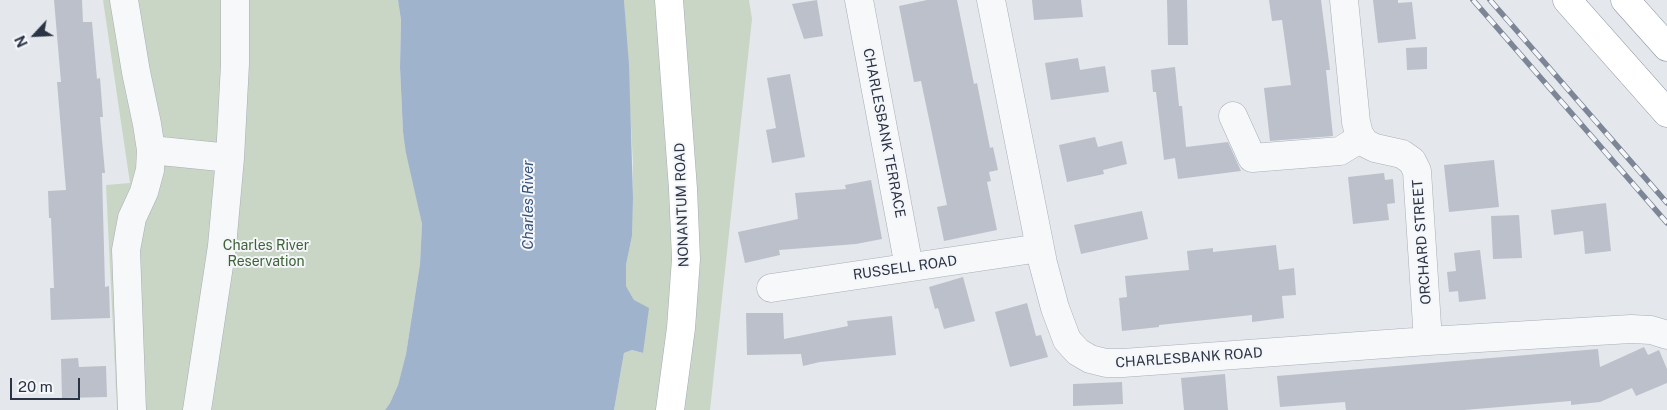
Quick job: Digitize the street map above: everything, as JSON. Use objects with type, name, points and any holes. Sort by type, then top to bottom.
[{"type":"main road","name":"NONANTUM ROAD","points":[[670,0],[686,259],[681,328],[670,410]]},
{"type":"main road","points":[[1567,0],[1667,113]]},
{"type":"main road","points":[[1625,0],[1667,48]]},
{"type":"street","points":[[124,0],[151,150],[150,170],[144,192],[132,218],[126,250],[132,410]]},
{"type":"street","points":[[197,410],[222,246],[230,158],[235,64],[235,0]]},
{"type":"street","name":"CHARLESBANK TERRACE","points":[[858,0],[909,267]]},
{"type":"street","name":"CHARLESBANK ROAD","points":[[991,0],[1040,248],[1055,308],[1067,340],[1078,352],[1090,359],[1106,363],[1123,363],[1428,341],[1631,329],[1651,330],[1667,335]]},
{"type":"street","points":[[1232,116],[1252,158],[1340,151],[1361,138],[1356,122],[1344,0]]},
{"type":"street","name":"ORCHARD STREET","points":[[1361,138],[1365,143],[1375,148],[1402,154],[1412,160],[1417,171],[1428,341]]},
{"type":"street","points":[[151,150],[230,158]]},
{"type":"street","name":"RUSSELL ROAD","points":[[771,288],[1040,248]]},
{"type":"green space","name":"Charles River Reservation","points":[[103,0],[398,0],[401,20],[400,67],[403,132],[422,224],[420,264],[406,354],[398,385],[385,410],[117,410],[106,185],[130,183]]},
{"type":"green space","points":[[624,0],[749,0],[752,19],[710,410],[614,410],[624,353],[632,350],[642,353],[634,300],[626,286],[626,265],[632,236],[633,162]]},
{"type":"water","name":"Charles River","points":[[398,0],[624,0],[629,65],[633,198],[632,236],[626,265],[626,286],[634,300],[649,308],[643,353],[632,350],[624,353],[614,410],[385,410],[398,385],[406,354],[420,264],[422,224],[403,132],[400,67],[401,20]]},
{"type":"building","points":[[54,0],[82,0],[83,22],[92,22],[97,79],[100,78],[103,117],[100,117],[105,173],[102,173],[105,287],[109,286],[110,318],[51,320],[50,288],[54,288],[48,191],[66,190],[57,82],[61,82]]},
{"type":"building","points":[[817,0],[823,36],[804,39],[792,4]]},
{"type":"building","points":[[927,0],[957,0],[974,84],[977,83],[990,148],[993,147],[998,170],[989,172],[991,181],[987,182],[997,230],[944,241],[937,207],[947,205],[921,81],[914,82],[899,6]]},
{"type":"building","points":[[1032,0],[1081,0],[1083,17],[1034,20]]},
{"type":"building","points":[[1167,0],[1187,0],[1188,45],[1168,45]]},
{"type":"building","points":[[1269,0],[1321,0],[1330,70],[1326,70],[1333,136],[1270,141],[1264,88],[1291,85],[1282,20],[1272,21]]},
{"type":"building","points":[[1373,0],[1398,0],[1398,3],[1412,2],[1416,39],[1378,43]]},
{"type":"building","points":[[1427,47],[1427,69],[1407,70],[1406,48]]},
{"type":"building","points":[[1078,58],[1080,70],[1105,66],[1109,92],[1051,100],[1045,63]]},
{"type":"building","points":[[1175,67],[1179,106],[1182,106],[1186,147],[1228,142],[1241,171],[1178,179],[1175,158],[1164,160],[1156,92],[1153,92],[1151,70]]},
{"type":"building","points":[[790,74],[805,157],[772,163],[766,130],[776,128],[767,78]]},
{"type":"building","points":[[1095,137],[1098,147],[1122,141],[1127,164],[1103,170],[1104,174],[1067,182],[1059,145]]},
{"type":"building","points":[[1494,160],[1499,207],[1449,212],[1444,165]]},
{"type":"building","points":[[1384,173],[1385,180],[1393,179],[1395,203],[1387,204],[1389,220],[1353,224],[1348,177]]},
{"type":"building","points":[[871,180],[882,239],[856,244],[779,250],[780,255],[745,263],[738,232],[798,219],[795,193],[846,189],[845,185]]},
{"type":"building","points":[[1606,203],[1611,251],[1585,254],[1583,231],[1554,235],[1551,210]]},
{"type":"building","points":[[1142,211],[1148,239],[1081,254],[1074,225]]},
{"type":"building","points":[[1519,215],[1522,258],[1493,259],[1491,216]]},
{"type":"building","points":[[1276,245],[1279,270],[1294,268],[1296,295],[1282,296],[1284,318],[1252,322],[1252,315],[1122,331],[1119,298],[1127,297],[1125,276],[1189,270],[1187,251],[1213,248],[1213,252]]},
{"type":"building","points":[[1480,250],[1486,299],[1459,302],[1458,291],[1449,292],[1447,272],[1456,271],[1454,253]]},
{"type":"building","points":[[963,277],[975,321],[944,329],[938,308],[935,309],[929,287]]},
{"type":"building","points":[[1027,303],[1036,336],[1041,335],[1048,357],[1010,367],[995,312]]},
{"type":"building","points":[[746,313],[783,313],[784,339],[848,326],[847,321],[892,316],[896,355],[820,362],[803,366],[801,354],[747,355]]},
{"type":"building","points":[[1644,347],[1648,355],[1659,350],[1667,369],[1667,383],[1636,396],[1632,388],[1600,402],[1571,405],[1571,401],[1464,410],[1346,410],[1345,402],[1280,407],[1277,376],[1598,349],[1600,367]]},
{"type":"building","points":[[78,358],[79,367],[106,366],[107,397],[62,398],[61,359]]},
{"type":"building","points":[[1225,374],[1228,410],[1184,410],[1181,378]]},
{"type":"building","points":[[1122,382],[1123,404],[1073,406],[1073,384]]},
{"type":"railway","points":[[1473,0],[1667,223]]},
{"type":"railway","points":[[1490,0],[1667,203]]}]
